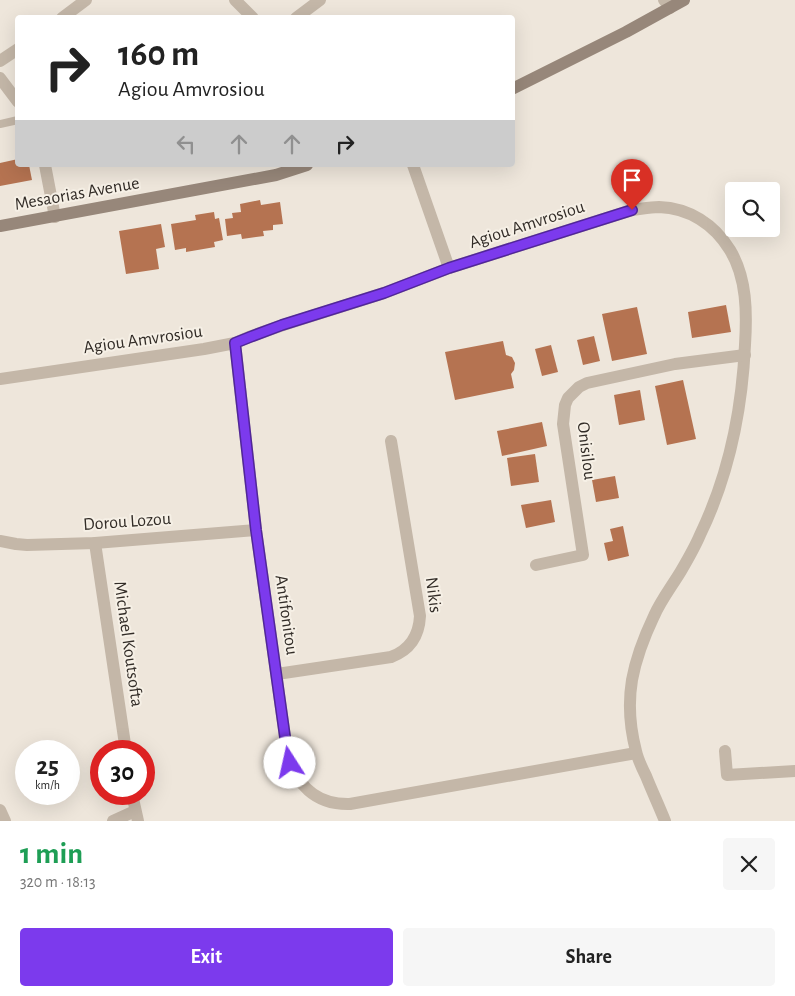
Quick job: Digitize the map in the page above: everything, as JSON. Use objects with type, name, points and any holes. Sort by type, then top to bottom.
[{"type":"main road","points":[[515,88],[626,32],[667,4],[684,0]]},
{"type":"main road","name":"Mesaorias Avenue","points":[[0,226],[276,175],[301,167]]},
{"type":"street","points":[[66,15],[86,0]]},
{"type":"street","points":[[235,0],[250,15]]},
{"type":"street","points":[[300,15],[320,0]]},
{"type":"street","points":[[0,61],[15,51]]},
{"type":"street","points":[[0,78],[15,98]]},
{"type":"street","points":[[45,167],[55,217]]},
{"type":"street","points":[[414,167],[449,268]]},
{"type":"street","name":"Agiou Amvrosiou","points":[[0,379],[235,343],[282,325],[384,293],[449,268],[632,210],[658,207],[673,209],[695,216],[716,232],[725,242],[740,275],[745,294],[745,355],[741,396],[734,435],[728,461],[716,496],[693,550],[654,615],[638,656],[632,683],[630,709],[636,754],[665,821]]},
{"type":"street","name":"Antifonitou","points":[[235,343],[256,530],[287,751],[299,780],[311,793],[319,798],[335,803],[360,803],[636,754]]},
{"type":"street","name":"Onisilou","points":[[536,565],[583,555],[563,424],[565,405],[574,391],[587,383],[675,364],[745,355]]},
{"type":"street","name":"Nikis","points":[[277,674],[391,657],[404,651],[416,636],[420,616],[391,441]]},
{"type":"street","name":"Dorou Lozou","points":[[0,541],[27,545],[95,543],[256,530]]},
{"type":"street","name":"Michael Koutsofta","points":[[95,543],[124,740]]},
{"type":"street","points":[[725,751],[727,775],[795,772]]},
{"type":"street","points":[[0,810],[4,821]]},
{"type":"street","points":[[113,821],[136,816]]},
{"type":"lane","points":[[0,124],[15,121]]},
{"type":"building","points":[[15,160],[15,167],[29,167],[32,180],[0,186],[0,163]]},
{"type":"building","points":[[260,200],[261,205],[280,202],[283,224],[273,225],[273,230],[263,231],[264,236],[242,239],[241,234],[227,236],[225,219],[233,218],[232,213],[241,212],[240,204]]},
{"type":"building","points":[[214,212],[215,219],[219,218],[223,240],[214,242],[215,247],[186,252],[186,248],[175,250],[171,224],[196,220],[195,215]]},
{"type":"building","points":[[161,224],[165,247],[156,249],[159,269],[126,274],[119,231]]},
{"type":"building","points":[[726,305],[731,332],[692,338],[688,312]]},
{"type":"building","points":[[637,307],[647,354],[612,361],[602,314]]},
{"type":"building","points":[[594,336],[600,361],[583,365],[577,340]]},
{"type":"building","points":[[503,341],[506,355],[512,357],[515,363],[511,374],[514,388],[455,400],[445,352]]},
{"type":"building","points":[[551,345],[558,372],[542,376],[535,349]]},
{"type":"building","points":[[683,380],[696,439],[667,445],[655,386]]},
{"type":"building","points":[[640,390],[645,420],[619,425],[614,395]]},
{"type":"building","points":[[542,422],[547,446],[502,456],[497,431]]},
{"type":"building","points":[[535,454],[539,482],[511,486],[507,458]]},
{"type":"building","points":[[615,476],[619,498],[596,502],[592,480]]},
{"type":"building","points":[[551,500],[555,522],[526,528],[521,505]]},
{"type":"building","points":[[623,526],[629,556],[608,561],[604,543],[613,541],[610,529]]},
{"type":"route","points":[[290,763],[256,530],[235,343],[282,325],[384,293],[449,268],[632,210]]}]
